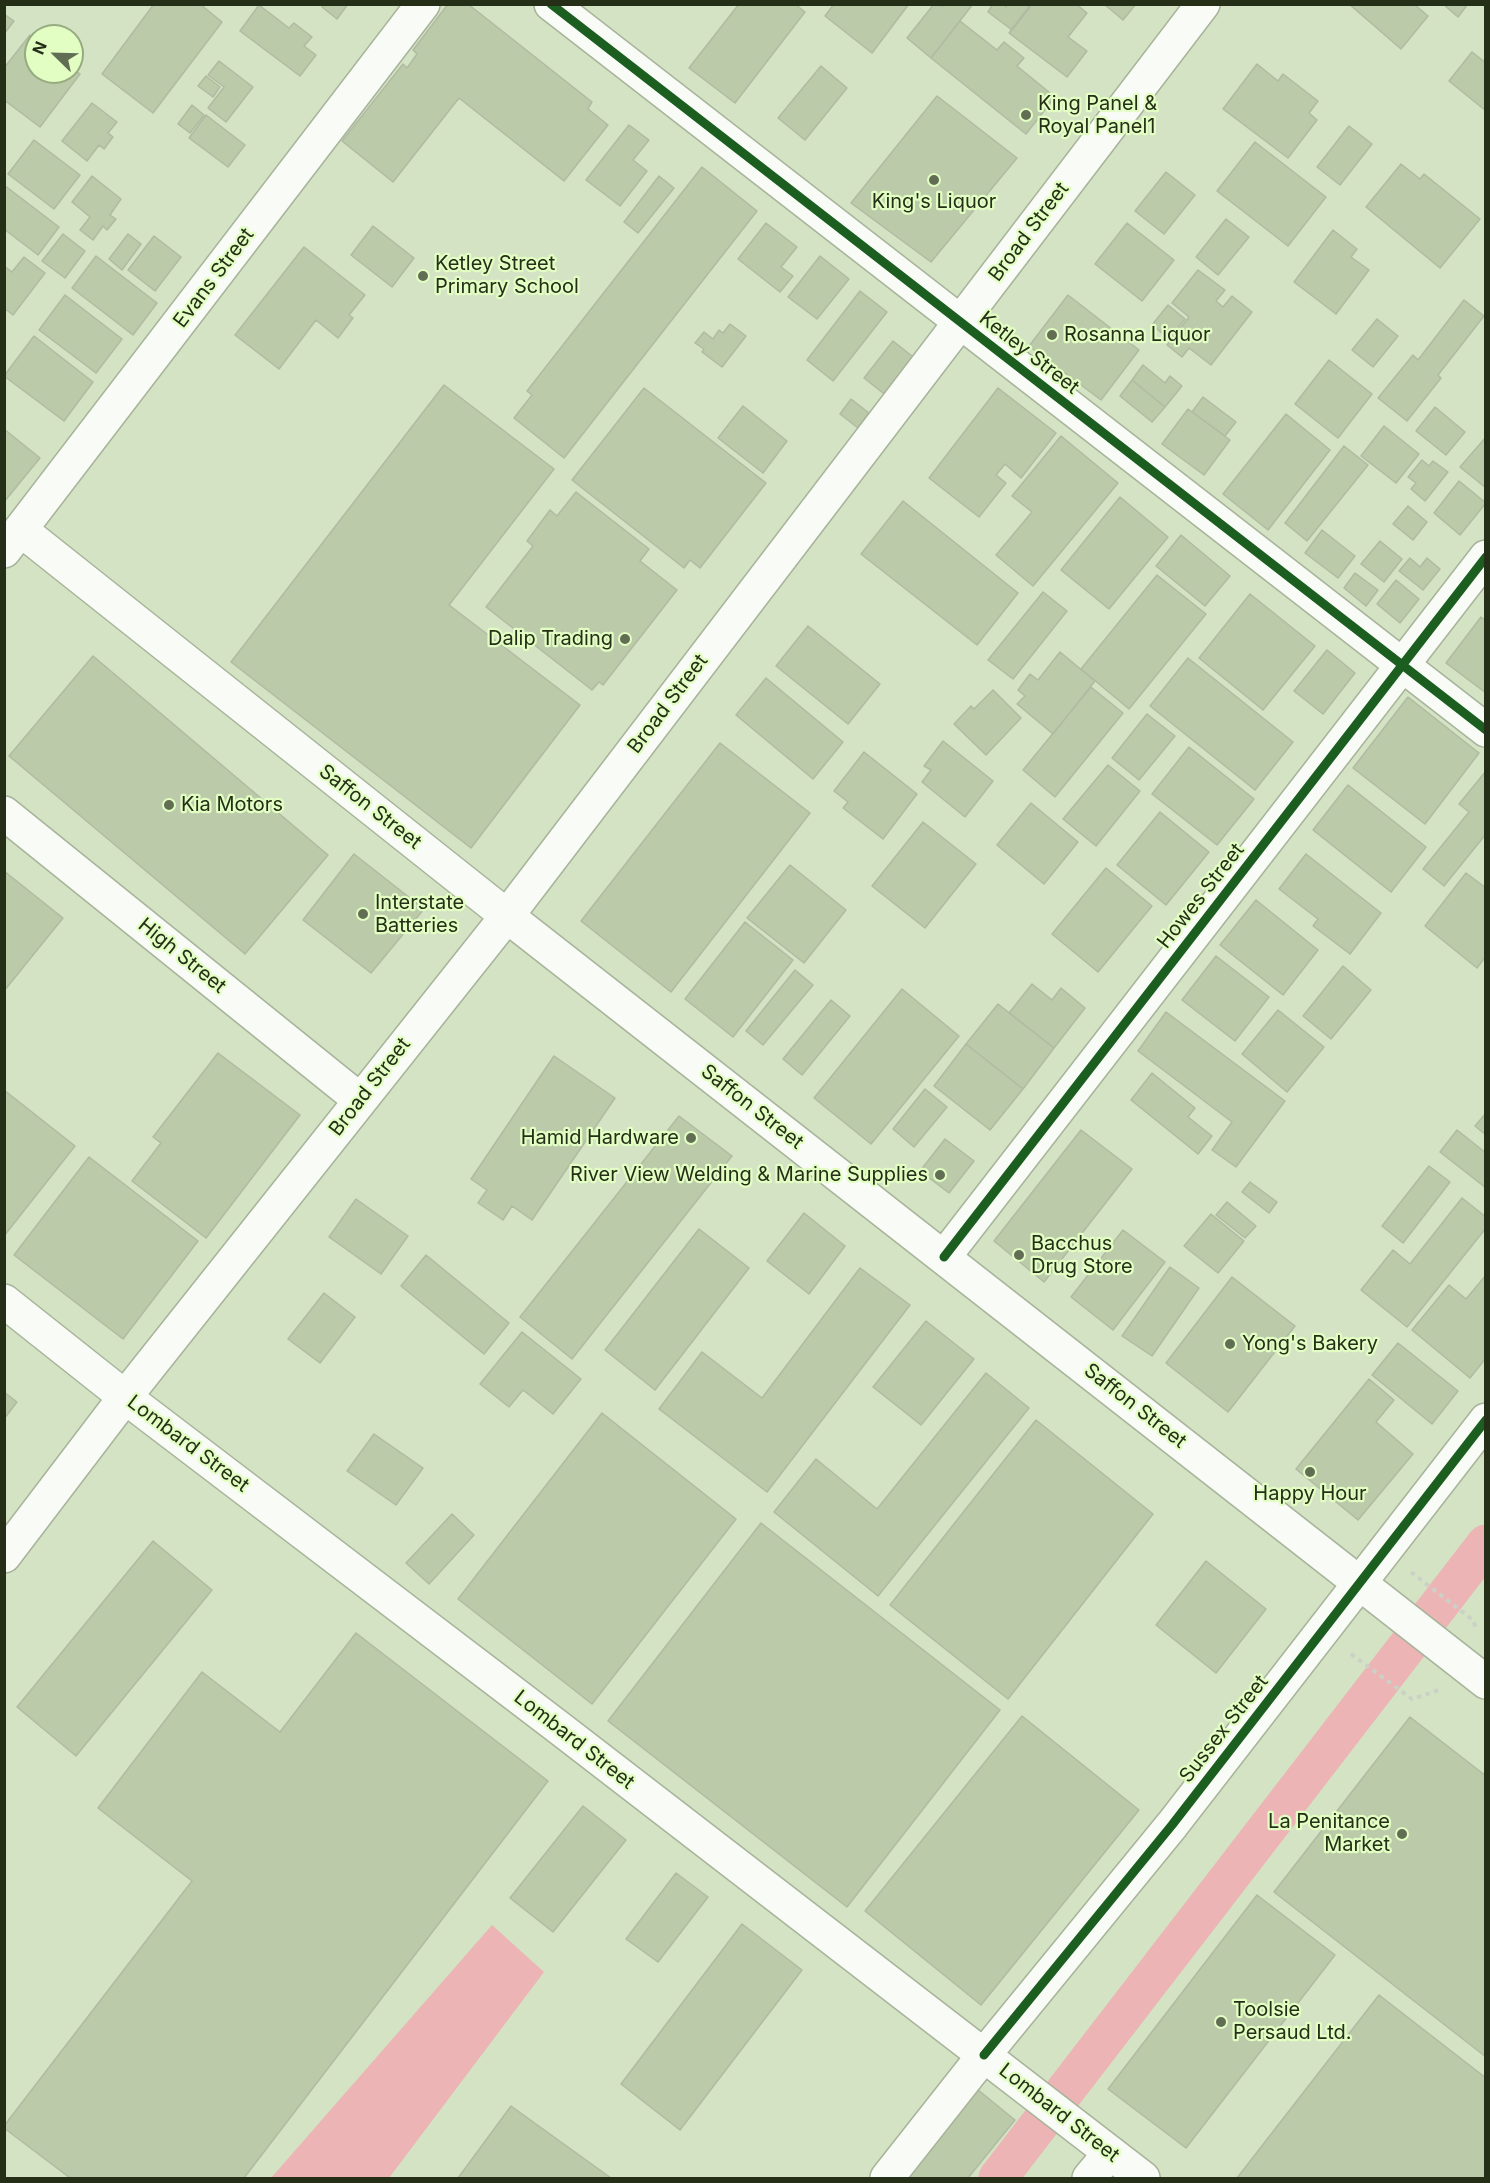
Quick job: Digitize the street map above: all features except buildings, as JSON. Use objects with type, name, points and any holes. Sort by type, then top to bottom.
[{"type":"main road","name":"Evans Street","points":[[13,540],[423,4]]},
{"type":"main road","name":"Ketley Street","points":[[551,4],[1485,730]]},
{"type":"main road","name":"Broad Street","points":[[4,1556],[125,1397],[507,915],[1203,4]]},
{"type":"main road","name":"Saffon Street","points":[[13,540],[507,915],[1367,1587],[1485,1682]]},
{"type":"main road","name":"Howes Street","points":[[944,1257],[1485,557]]},
{"type":"main road","name":"High Street","points":[[4,813],[360,1100]]},
{"type":"main road","name":"Lombard Street","points":[[4,1301],[125,1397],[1143,2178]]},
{"type":"main road","name":"Sussex Street","points":[[887,2178],[984,2055],[1367,1587],[1485,1420]]},
{"type":"main road","points":[[1089,2178],[1098,2143]]},
{"type":"path","points":[[1410,1571],[1474,1621]]},
{"type":"path","points":[[1345,1650],[1412,1699]]},
{"type":"shaded area","points":[[492,1925],[544,1972],[389,2178],[271,2178]]},
{"type":"waterway","points":[[998,2178],[1486,1544]]},
{"type":"cycle path","points":[[551,4],[1486,730]]},
{"type":"cycle path","points":[[944,1257],[1486,557]]},
{"type":"cycle path","points":[[984,2055],[1172,1825],[1486,1420]]},
{"type":"place","name":"King Panel & Royal Panel1","points":[[1026,115]]},
{"type":"place","name":"King's Liquor","points":[[934,180]]},
{"type":"place","name":"Ketley Street Primary School","points":[[423,276]]},
{"type":"place","name":"Rosanna Liquor","points":[[1052,335]]},
{"type":"place","name":"Dalip Trading","points":[[625,639]]},
{"type":"place","name":"Kia Motors","points":[[169,805]]},
{"type":"place","name":"Interstate Batteries","points":[[363,914]]},
{"type":"place","name":"Hamid Hardware","points":[[691,1138]]},
{"type":"place","name":"River View Welding & Marine Supplies","points":[[940,1175]]},
{"type":"place","name":"Bacchus Drug Store","points":[[1019,1255]]},
{"type":"place","name":"Yong's Bakery","points":[[1230,1344]]},
{"type":"place","name":"Happy Hour","points":[[1310,1472]]},
{"type":"place","name":"La Penitance Market","points":[[1402,1834]]},
{"type":"place","name":"Toolsie Persaud Ltd.","points":[[1221,2022]]}]
